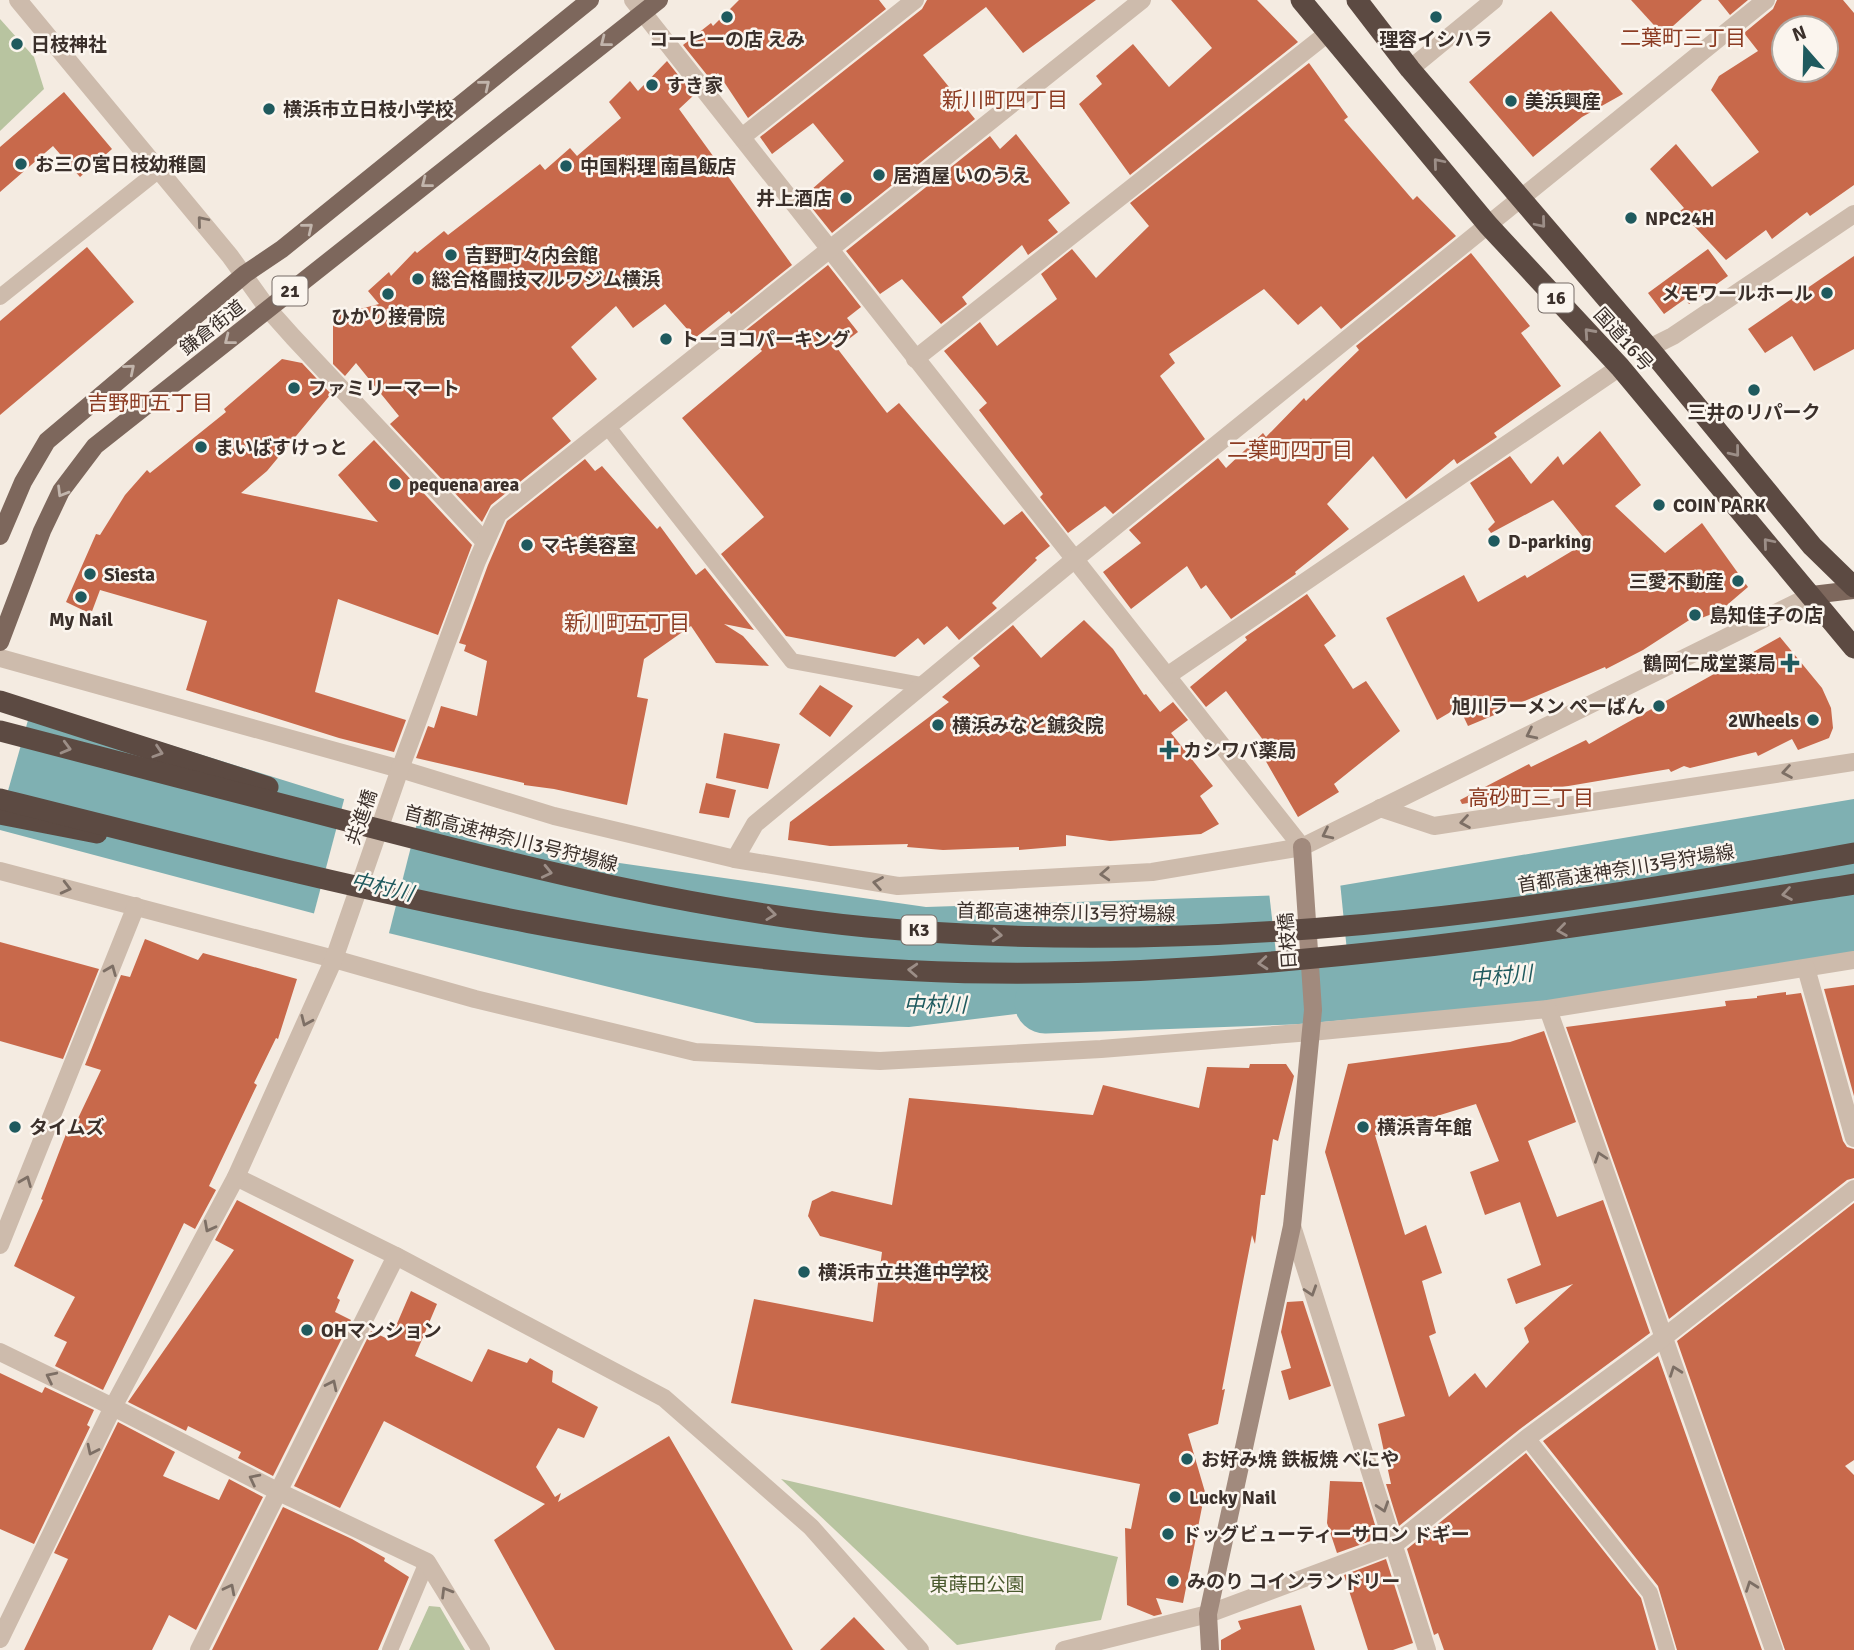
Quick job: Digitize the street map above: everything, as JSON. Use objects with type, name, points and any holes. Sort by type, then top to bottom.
[{"type":"highway","name":"国道16号","points":[[1301,0],[1488,225],[1620,367],[1854,648]]},
{"type":"highway","name":"国道16号","points":[[1357,0],[1410,69],[1649,348],[1812,546],[1854,588]]},
{"type":"highway","points":[[0,701],[499,861]]},
{"type":"highway","name":"首都高速神奈川3号狩場線","points":[[0,731],[499,861],[623,889],[738,910],[867,927],[1023,937],[1162,938],[1285,933],[1540,905],[1854,853]]},
{"type":"highway","name":"K3","points":[[0,799],[271,866],[497,916],[659,945],[802,963],[990,974],[1245,965],[1416,949],[1583,927],[1854,884]]},
{"type":"highway","points":[[0,814],[271,866]]},
{"type":"main road","name":"鎌倉街道","points":[[0,536],[23,482],[47,441],[245,274],[282,249],[590,0]]},
{"type":"main road","name":"鎌倉街道","points":[[0,642],[42,531],[57,501],[95,446],[268,309],[638,6],[659,0]]},
{"type":"main road","points":[[1812,596],[1854,588]]},
{"type":"street","points":[[18,0],[245,274],[268,309],[485,542]]},
{"type":"street","points":[[742,137],[915,0]]},
{"type":"street","name":"共進橋","points":[[0,1639],[113,1406],[236,1177],[334,959],[400,769],[498,514],[1142,0]]},
{"type":"street","points":[[1410,69],[1494,0]]},
{"type":"street","points":[[735,859],[755,824],[1075,559],[1766,0]]},
{"type":"street","points":[[638,6],[1302,847]]},
{"type":"street","points":[[915,359],[1328,33]]},
{"type":"street","points":[[1649,348],[1674,336],[1854,214]]},
{"type":"street","points":[[1167,676],[1620,367]]},
{"type":"street","points":[[0,658],[400,769],[554,816],[735,859],[898,886],[1152,872],[1302,847],[1812,596]]},
{"type":"street","points":[[1380,808],[1434,826],[1854,762]]},
{"type":"street","name":"日枝橋","points":[[1210,1650],[1209,1614],[1292,1226],[1313,1010],[1302,847]]},
{"type":"street","points":[[0,871],[475,999],[695,1052],[880,1061],[1101,1049],[1548,1009],[1854,960]]},
{"type":"street","points":[[0,1245],[136,906]]},
{"type":"street","points":[[1806,968],[1854,1138]]},
{"type":"street","points":[[1548,1009],[1774,1650]]},
{"type":"street","points":[[236,1177],[396,1256],[664,1398],[811,1527],[920,1650]]},
{"type":"street","points":[[1065,1650],[1209,1614],[1395,1544],[1527,1438],[1663,1338],[1854,1189]]},
{"type":"street","points":[[1292,1226],[1427,1650]]},
{"type":"street","points":[[200,1650],[396,1256]]},
{"type":"street","points":[[0,1352],[113,1406],[279,1492],[428,1562],[481,1650]]},
{"type":"lane","points":[[0,298],[159,170]]},
{"type":"lane","points":[[608,427],[792,660],[922,685]]},
{"type":"lane","points":[[1527,1438],[1650,1593],[1667,1650]]},
{"type":"lane","points":[[390,1650],[428,1562]]},
{"type":"green space","name":"日枝神社","points":[[0,19],[34,57],[44,89],[0,131]]},
{"type":"green space","name":"東蒔田公園","points":[[781,1479],[1118,1557],[1101,1620],[957,1645]]},
{"type":"green space","points":[[429,1606],[440,1607],[465,1650],[409,1650]]},
{"type":"water","points":[[0,692],[488,844],[926,907],[1285,895],[1854,799],[1854,910],[1427,969],[1197,992],[909,1027],[756,1023],[376,930],[0,830]]},
{"type":"pier","points":[[0,689],[34,699],[0,819]]},
{"type":"pier","points":[[345,796],[418,819],[388,937],[313,917]]},
{"type":"pier","points":[[1340,882],[1350,981],[1280,988],[1269,892]]},
{"type":"building","points":[[739,0],[879,0],[886,9],[748,118],[718,73],[711,80],[683,45],[711,23],[713,26]]},
{"type":"building","points":[[927,0],[1096,0],[1023,53],[986,7],[923,55],[975,119],[832,233],[803,197],[844,161],[813,123],[772,154],[760,137],[922,9]]},
{"type":"building","points":[[1171,0],[1257,0],[1298,42],[1130,175],[1079,104],[1102,84],[1096,76],[1133,44],[1169,87],[1212,48]]},
{"type":"building","points":[[1631,0],[1702,0],[1663,35]]},
{"type":"building","points":[[1718,0],[1748,0],[1730,15]]},
{"type":"building","points":[[1777,0],[1843,0],[1854,13],[1854,185],[1810,216],[1807,212],[1772,239],[1766,230],[1726,260],[1680,211],[1684,208],[1650,169],[1676,144],[1712,187],[1759,152],[1711,90],[1719,76],[1758,51],[1744,33],[1773,9]]},
{"type":"building","points":[[1551,11],[1623,94],[1582,117],[1533,157],[1469,82]]},
{"type":"building","points":[[667,61],[694,95],[679,109],[792,265],[731,314],[729,311],[695,338],[665,304],[633,328],[616,306],[571,347],[597,379],[552,418],[571,441],[491,505],[482,522],[390,424],[399,416],[356,363],[345,376],[333,364],[333,322],[341,314],[379,304],[368,291],[389,272],[391,276],[415,251],[417,253],[444,231],[448,235],[540,164],[545,170],[570,148],[577,156],[621,118],[609,102],[630,81],[638,91]]},
{"type":"building","points":[[1309,63],[1348,117],[1344,120],[1413,200],[1417,196],[1456,236],[1341,329],[1321,306],[1298,325],[1264,289],[1169,354],[1175,363],[1160,376],[1205,439],[1113,514],[1105,506],[1068,533],[1040,497],[1043,494],[979,410],[987,403],[944,351],[980,322],[997,346],[1057,299],[1041,274],[1072,249],[1096,278],[1149,226],[1130,203]]},
{"type":"building","points":[[64,92],[112,149],[80,177],[53,146],[0,192],[0,147]]},
{"type":"building","points":[[1016,134],[1070,203],[1048,220],[1058,232],[1028,255],[1022,245],[962,297],[967,304],[941,324],[902,279],[880,294],[846,251],[990,136],[1000,149]]},
{"type":"building","points":[[87,247],[134,302],[0,415],[0,321]]},
{"type":"building","points":[[1708,249],[1728,276],[1689,304],[1685,299],[1664,314],[1648,293]]},
{"type":"building","points":[[1471,253],[1530,326],[1521,333],[1561,386],[1494,433],[1497,437],[1457,464],[1454,459],[1406,499],[1373,456],[1327,504],[1349,529],[1295,572],[1296,574],[1231,619],[1206,585],[1201,589],[1187,566],[1131,609],[1103,572],[1141,543],[1129,530],[1218,458],[1226,468],[1263,433],[1266,437],[1304,398],[1306,401],[1359,350],[1356,346]]},
{"type":"building","name":"メモワールホール","points":[[1854,256],[1854,349],[1814,371],[1792,336],[1765,353],[1748,329]]},
{"type":"building","points":[[828,265],[861,307],[847,318],[858,332],[837,348],[887,413],[899,403],[1004,525],[1022,511],[1050,546],[992,603],[997,608],[959,640],[947,626],[924,645],[918,638],[895,657],[786,636],[721,554],[764,517],[682,418],[762,351],[745,331]]},
{"type":"building","points":[[282,359],[302,363],[331,394],[267,471],[241,493],[378,522],[338,475],[374,440],[472,545],[438,635],[338,599],[315,692],[406,720],[394,752],[339,738],[186,690],[207,621],[100,590],[91,614],[66,602],[96,534],[100,535],[125,495],[147,470],[150,473],[226,412],[224,409]]},
{"type":"building","points":[[1600,431],[1641,485],[1615,506],[1665,553],[1702,523],[1748,587],[1720,611],[1696,620],[1694,617],[1643,650],[1606,669],[1605,667],[1468,726],[1459,707],[1437,720],[1386,618],[1464,575],[1478,602],[1525,575],[1527,578],[1587,542],[1553,500],[1491,533],[1488,529],[1495,522],[1470,483],[1510,456],[1531,484],[1558,456],[1563,465]]},
{"type":"building","points":[[585,459],[595,471],[602,466],[657,529],[660,526],[696,575],[705,568],[754,630],[724,624],[743,636],[769,666],[716,663],[691,626],[644,659],[637,697],[648,699],[627,805],[524,785],[416,758],[428,726],[434,728],[441,706],[477,716],[487,661],[464,651],[466,645],[459,643],[507,521]]},
{"type":"building","points":[[1307,594],[1336,636],[1324,645],[1353,689],[1366,681],[1400,731],[1334,784],[1339,792],[1298,817],[1264,758],[1273,753],[1226,691],[1206,707],[1190,687],[1247,640],[1245,637]]},
{"type":"building","points":[[1084,620],[1113,649],[1144,695],[1146,694],[1160,712],[1173,702],[1188,720],[1171,733],[1213,786],[1200,796],[1219,824],[1201,834],[1110,841],[1066,835],[1066,846],[1019,850],[1019,847],[943,850],[907,847],[908,844],[830,846],[788,840],[790,822],[949,702],[942,697],[980,666],[973,658],[1013,625],[1041,658]]},
{"type":"building","points":[[1780,637],[1822,688],[1831,708],[1833,728],[1829,738],[1798,750],[1792,739],[1758,756],[1756,752],[1690,768],[1684,766],[1671,772],[1669,769],[1462,804],[1460,800],[1529,764],[1531,767],[1586,740],[1589,744]]},
{"type":"building","points":[[820,685],[853,706],[830,737],[799,714]]},
{"type":"building","points":[[724,733],[780,744],[768,789],[716,778]]},
{"type":"building","points":[[706,783],[736,790],[729,818],[699,813]]},
{"type":"building","points":[[145,939],[198,960],[203,953],[297,979],[278,1039],[276,1038],[254,1083],[257,1085],[209,1186],[216,1190],[195,1229],[184,1223],[103,1390],[55,1366],[67,1342],[54,1336],[75,1297],[14,1266],[43,1200],[41,1199],[68,1129],[72,1131],[101,1070],[85,1065],[121,975],[130,977]]},
{"type":"building","points":[[0,942],[99,969],[63,1059],[0,1041]]},
{"type":"building","points":[[1854,985],[1854,1096],[1824,989]]},
{"type":"building","points":[[1786,992],[1786,995],[1801,993],[1843,1141],[1847,1147],[1854,1149],[1854,1178],[1847,1180],[1669,1319],[1566,1027],[1726,1006],[1725,1001]]},
{"type":"building","points":[[1544,1031],[1576,1122],[1528,1141],[1557,1217],[1603,1200],[1650,1333],[1520,1429],[1399,1526],[1386,1484],[1391,1484],[1378,1424],[1405,1416],[1325,1152],[1348,1064],[1510,1042]],"holes":[[[1476,1104],[1499,1161],[1470,1172],[1485,1215],[1520,1202],[1541,1265],[1507,1279],[1516,1304],[1573,1284],[1524,1328],[1529,1342],[1486,1388],[1475,1373],[1449,1397],[1429,1336],[1436,1333],[1422,1281],[1442,1273],[1426,1225],[1405,1235],[1375,1135]]]},
{"type":"building","points":[[1250,1064],[1286,1064],[1294,1076],[1278,1141],[1273,1139],[1265,1195],[1261,1195],[1255,1244],[1252,1235],[1218,1424],[1188,1434],[1205,1492],[1183,1603],[1156,1598],[1162,1614],[1154,1616],[1127,1605],[1125,1528],[1131,1529],[1140,1484],[731,1403],[754,1299],[873,1322],[882,1252],[820,1236],[808,1216],[812,1201],[832,1191],[892,1205],[909,1098],[1093,1115],[1103,1085],[1199,1108],[1207,1067],[1249,1068]]},
{"type":"building","points":[[237,1200],[354,1260],[337,1298],[340,1300],[335,1312],[351,1320],[273,1476],[238,1458],[241,1452],[188,1426],[186,1431],[128,1402],[234,1250],[215,1240]]},
{"type":"building","points":[[1854,1203],[1854,1460],[1845,1466],[1854,1475],[1854,1650],[1785,1650],[1677,1341]]},
{"type":"building","points":[[411,1291],[437,1304],[415,1356],[472,1382],[488,1349],[527,1363],[530,1358],[553,1371],[552,1382],[598,1407],[584,1438],[558,1428],[536,1467],[555,1497],[561,1493],[558,1502],[669,1436],[793,1650],[555,1650],[494,1540],[545,1504],[384,1421],[340,1508],[294,1486],[371,1331],[390,1340]]},
{"type":"building","points":[[1303,1301],[1331,1386],[1289,1400],[1281,1371],[1291,1368],[1281,1332],[1287,1302]]},
{"type":"building","points":[[1658,1356],[1762,1650],[1677,1650],[1658,1586],[1543,1441]]},
{"type":"building","points":[[0,1373],[42,1393],[45,1387],[94,1410],[87,1425],[90,1427],[34,1544],[0,1529]]},
{"type":"building","points":[[118,1422],[175,1452],[163,1476],[219,1500],[229,1479],[263,1497],[196,1630],[169,1615],[152,1650],[24,1650],[68,1559],[54,1553]]},
{"type":"building","points":[[1526,1453],[1641,1598],[1656,1650],[1444,1650],[1438,1633],[1434,1635],[1407,1549]]},
{"type":"building","points":[[1330,1481],[1362,1482],[1379,1538],[1337,1553],[1327,1523]]},
{"type":"building","points":[[283,1507],[352,1539],[385,1558],[384,1561],[409,1577],[378,1650],[212,1650]]},
{"type":"building","points":[[1386,1559],[1413,1643],[1393,1650],[1368,1650],[1344,1575]]},
{"type":"building","points":[[1301,1605],[1315,1650],[1221,1650],[1221,1640],[1241,1629],[1238,1621]]},
{"type":"building","points":[[854,1617],[885,1650],[820,1650]]},
{"type":"waterway","name":"中村川","points":[[1045,1003],[1291,994],[1571,970],[1854,921]]},
{"type":"place","name":"コーヒーの店 えみ","points":[[727,17]]},
{"type":"place","name":"理容イシハラ","points":[[1436,17]]},
{"type":"place","name":"日枝神社","points":[[17,44]]},
{"type":"place","name":"すき家","points":[[652,85]]},
{"type":"place","name":"美浜興産","points":[[1511,101]]},
{"type":"place","name":"横浜市立日枝小学校","points":[[269,109]]},
{"type":"place","name":"お三の宮日枝幼稚園","points":[[21,164]]},
{"type":"place","name":"中国料理 南昌飯店","points":[[566,166]]},
{"type":"place","name":"居酒屋 いのうえ","points":[[879,175]]},
{"type":"place","name":"井上酒店","points":[[846,198]]},
{"type":"place","name":"NPC24H","points":[[1631,218]]},
{"type":"place","name":"吉野町々内会館","points":[[451,255]]},
{"type":"place","name":"総合格闘技マルワジム横浜","points":[[418,279]]},
{"type":"place","name":"メモワールホール","points":[[1827,293]]},
{"type":"place","name":"ひかり接骨院","points":[[388,294]]},
{"type":"place","name":"トーヨコパーキング","points":[[666,339]]},
{"type":"place","name":"ファミリーマート","points":[[294,388]]},
{"type":"place","name":"三井のリパーク","points":[[1754,390]]},
{"type":"place","name":"まいばすけっと","points":[[201,447]]},
{"type":"place","name":"pequena area","points":[[395,484]]},
{"type":"place","name":"COIN PARK","points":[[1659,505]]},
{"type":"place","name":"D-parking","points":[[1494,541]]},
{"type":"place","name":"マキ美容室","points":[[527,545]]},
{"type":"place","name":"Siesta","points":[[90,574]]},
{"type":"place","name":"三愛不動産","points":[[1738,581]]},
{"type":"place","name":"My Nail","points":[[81,597]]},
{"type":"place","name":"島知佳子の店","points":[[1695,615]]},
{"type":"place","name":"鶴岡仁成堂薬局","points":[[1790,663]]},
{"type":"place","name":"旭川ラーメン ぺーぱん","points":[[1659,706]]},
{"type":"place","name":"2Wheels","points":[[1813,720]]},
{"type":"place","name":"横浜みなと鍼灸院","points":[[938,725]]},
{"type":"place","name":"カシワバ薬局","points":[[1169,750]]},
{"type":"place","name":"タイムズ","points":[[15,1127]]},
{"type":"place","name":"横浜青年館","points":[[1363,1127]]},
{"type":"place","name":"横浜市立共進中学校","points":[[804,1272]]},
{"type":"place","name":"OHマンション","points":[[307,1330]]},
{"type":"place","name":"お好み焼 鉄板焼 べにや","points":[[1187,1459]]},
{"type":"place","name":"Lucky Nail","points":[[1175,1497]]},
{"type":"place","name":"ドッグビューティーサロン ドギー","points":[[1168,1534]]},
{"type":"place","name":"みのり コインランドリー","points":[[1173,1581]]},
{"type":"district","name":"二葉町三丁目","points":[[1683,38]]},
{"type":"district","name":"新川町四丁目","points":[[1005,100]]},
{"type":"district","name":"吉野町五丁目","points":[[150,403]]},
{"type":"district","name":"二葉町四丁目","points":[[1290,450]]},
{"type":"district","name":"新川町五丁目","points":[[627,623]]},
{"type":"district","name":"高砂町三丁目","points":[[1531,798]]}]
